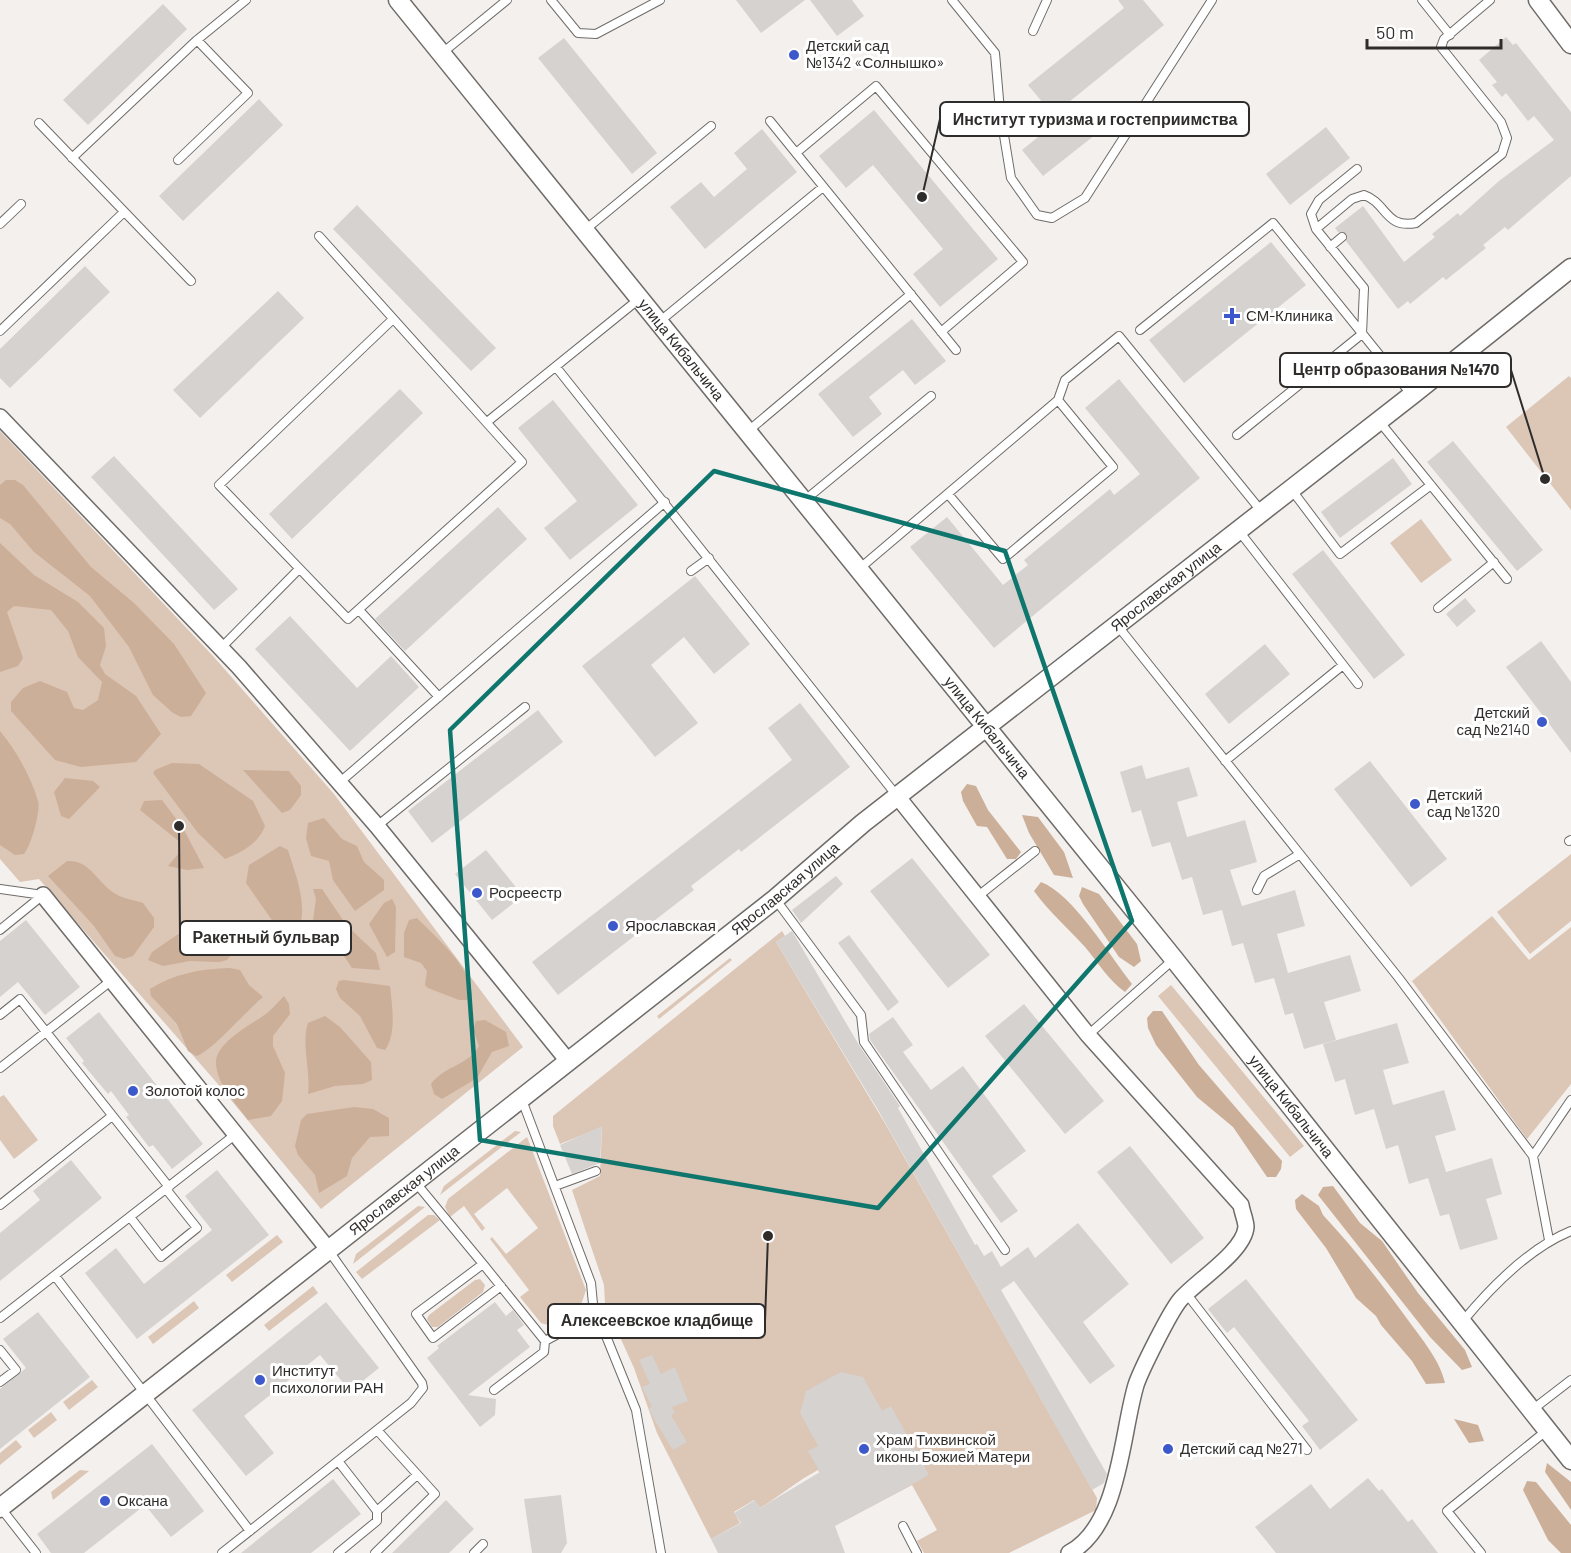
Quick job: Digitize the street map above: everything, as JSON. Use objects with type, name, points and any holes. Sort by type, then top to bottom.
[{"type":"street","name":"улица Кибальчича","points":[[398,0],[984,728],[1174,959],[1571,1460]]},
{"type":"street","points":[[1538,0],[1571,44]]},
{"type":"street","name":"Ярославская улица","points":[[0,1507],[775,899],[897,796],[1379,421],[1571,268]]},
{"type":"street","points":[[0,417],[221,648],[340,782],[568,1061]]},
{"type":"street","points":[[897,796],[1088,1035],[1241,1205],[1246,1227],[1239,1245],[1177,1303],[1137,1383],[1107,1503],[1086,1549],[1069,1553]]},
{"type":"street","points":[[43,895],[237,1133],[328,1249]]},
{"type":"lane","points":[[72,158],[198,40],[246,0]]},
{"type":"lane","points":[[441,54],[507,0]]},
{"type":"lane","points":[[551,0],[578,33],[596,34],[660,0]]},
{"type":"lane","points":[[951,0],[995,53],[1000,111],[1011,178],[1037,215],[1052,218],[1085,198],[1092,189],[1212,0]]},
{"type":"lane","points":[[1033,31],[1047,0]]},
{"type":"lane","points":[[1422,0],[1450,35]]},
{"type":"lane","points":[[1316,229],[1352,199],[1364,195],[1375,202],[1392,220],[1400,224],[1416,223],[1502,154],[1506,146],[1505,129],[1441,46],[1450,35],[1490,0]]},
{"type":"lane","points":[[178,160],[248,93],[198,40]]},
{"type":"lane","points":[[796,153],[876,86],[1023,262],[941,332]]},
{"type":"lane","points":[[770,121],[956,350]]},
{"type":"lane","points":[[39,123],[191,281]]},
{"type":"lane","points":[[584,231],[711,126]]},
{"type":"lane","points":[[1237,435],[1362,334],[1364,288],[1312,222],[1314,206],[1357,169]]},
{"type":"lane","points":[[658,323],[823,187]]},
{"type":"lane","points":[[0,224],[21,204]]},
{"type":"lane","points":[[0,331],[124,212]]},
{"type":"lane","points":[[1140,330],[1273,223],[1412,395]]},
{"type":"lane","points":[[319,236],[392,320],[522,462],[348,619],[219,485],[392,320]]},
{"type":"lane","points":[[1330,247],[1342,237]]},
{"type":"lane","points":[[747,432],[911,294]]},
{"type":"lane","points":[[487,422],[639,299]]},
{"type":"lane","points":[[858,570],[1058,400],[1065,380],[1119,336],[1262,512]]},
{"type":"lane","points":[[556,367],[897,796]]},
{"type":"lane","points":[[803,502],[931,396]]},
{"type":"lane","points":[[948,494],[1003,559],[1113,467],[1058,400]]},
{"type":"lane","points":[[1379,421],[1507,579]]},
{"type":"lane","points":[[1291,489],[1340,554],[1431,484]]},
{"type":"lane","points":[[340,782],[665,502]]},
{"type":"lane","points":[[1238,530],[1358,684]]},
{"type":"lane","points":[[691,571],[709,558]]},
{"type":"lane","points":[[1438,608],[1494,562]]},
{"type":"lane","points":[[221,648],[299,569]]},
{"type":"lane","points":[[359,610],[439,697]]},
{"type":"lane","points":[[1117,625],[1398,977],[1533,1156],[1549,1240]]},
{"type":"lane","points":[[1225,761],[1343,665]]},
{"type":"lane","points":[[377,826],[525,707]]},
{"type":"lane","points":[[977,897],[1035,850]]},
{"type":"lane","points":[[1257,890],[1264,876],[1300,854]]},
{"type":"lane","points":[[0,889],[43,895]]},
{"type":"lane","points":[[0,930],[43,895]]},
{"type":"lane","points":[[775,899],[861,1015],[864,1042],[1005,1250]]},
{"type":"lane","points":[[1088,1035],[1174,959]]},
{"type":"lane","points":[[1,1066],[47,1033],[112,979]]},
{"type":"lane","points":[[0,1015],[20,999],[197,1228],[161,1257],[130,1217]]},
{"type":"lane","points":[[521,1098],[591,1283],[597,1312],[636,1410],[661,1553]]},
{"type":"lane","points":[[1533,1156],[1571,1100]]},
{"type":"lane","points":[[0,1205],[112,1116]]},
{"type":"lane","points":[[0,1318],[237,1133]]},
{"type":"lane","points":[[555,1186],[596,1171]]},
{"type":"lane","points":[[415,1181],[545,1341],[544,1352],[494,1390]]},
{"type":"lane","points":[[1462,1322],[1484,1296],[1549,1240],[1571,1231]]},
{"type":"lane","points":[[222,1553],[420,1395],[422,1383],[328,1249]]},
{"type":"lane","points":[[483,1263],[416,1314],[433,1338],[501,1286]]},
{"type":"lane","points":[[55,1276],[250,1531]]},
{"type":"lane","points":[[1186,1293],[1307,1450]]},
{"type":"lane","points":[[545,1341],[597,1312]]},
{"type":"lane","points":[[0,1350],[16,1370],[0,1382]]},
{"type":"lane","points":[[1532,1410],[1571,1380]]},
{"type":"lane","points":[[375,1553],[435,1494],[377,1430]]},
{"type":"lane","points":[[1481,1553],[1447,1511],[1547,1430]]},
{"type":"lane","points":[[338,1461],[377,1511],[377,1521],[338,1553]]},
{"type":"lane","points":[[377,1511],[417,1475]]},
{"type":"lane","points":[[0,1507],[36,1553]]},
{"type":"lane","points":[[903,1526],[917,1553]]},
{"type":"lane","points":[[474,1553],[483,1544]]},
{"type":"highlighted area","points":[[714,471],[1005,551],[1132,921],[878,1208],[480,1140],[450,730]]},
{"type":"shaded area","points":[[1569,376],[1571,378],[1571,510],[1506,427]]},
{"type":"shaded area","points":[[0,431],[213,656],[334,794],[523,1047],[321,1209],[217,1083],[39,879],[20,882],[0,859]]},
{"type":"shaded area","points":[[6,480],[15,480],[23,485],[91,567],[134,603],[174,644],[206,693],[191,716],[181,717],[173,713],[153,695],[129,647],[90,596],[34,552],[10,524],[0,518],[0,485]]},
{"type":"shaded area","points":[[1421,519],[1452,560],[1421,583],[1390,543]]},
{"type":"shaded area","points":[[0,543],[34,575],[78,602],[104,628],[106,646],[100,665],[105,674],[136,696],[161,734],[136,762],[81,767],[55,760],[11,711],[11,702],[23,688],[40,681],[67,692],[74,708],[83,710],[98,700],[102,682],[78,657],[68,631],[51,610],[14,606],[7,612],[23,658],[18,666],[0,672]]},
{"type":"shaded area","points":[[0,731],[22,764],[39,806],[30,844],[24,854],[15,855],[0,845]]},
{"type":"shaded area","points":[[172,763],[199,764],[253,801],[265,826],[254,842],[225,859],[198,833],[153,773]]},
{"type":"shaded area","points":[[243,770],[289,771],[301,786],[301,795],[290,810],[282,813]]},
{"type":"shaded area","points":[[65,778],[93,781],[100,787],[69,819],[61,816],[54,792]]},
{"type":"shaded area","points":[[967,784],[976,786],[988,810],[1021,852],[1016,859],[1007,859],[987,827],[977,826],[963,801],[961,792]]},
{"type":"shaded area","points":[[162,800],[183,828],[204,868],[187,870],[168,866],[180,852],[180,842],[140,810],[144,801]]},
{"type":"shaded area","points":[[1022,815],[1038,817],[1064,852],[1073,878],[1054,875],[1029,833]]},
{"type":"shaded area","points":[[324,818],[342,839],[357,846],[364,862],[384,880],[384,890],[355,911],[333,880],[329,861],[311,856],[306,838],[308,823]]},
{"type":"shaded area","points":[[280,846],[288,850],[301,897],[300,926],[291,928],[274,923],[246,883],[249,865]]},
{"type":"shaded area","points":[[1571,854],[1571,921],[1530,954],[1497,912]]},
{"type":"shaded area","points":[[67,861],[75,861],[88,868],[119,896],[143,903],[154,918],[154,927],[133,956],[124,959],[115,956],[94,926],[48,876]]},
{"type":"shaded area","points":[[1041,882],[1066,899],[1090,927],[1132,984],[1125,992],[1040,899],[1034,891]]},
{"type":"shaded area","points":[[1082,887],[1099,894],[1137,944],[1141,961],[1134,967],[1119,957],[1083,904],[1079,896]]},
{"type":"shaded area","points":[[313,889],[322,889],[347,926],[376,953],[380,970],[352,968],[342,953],[333,954],[317,945],[312,927],[316,899]]},
{"type":"shaded area","points":[[392,899],[396,907],[395,952],[387,957],[369,924],[384,903]]},
{"type":"shaded area","points":[[1492,916],[1529,960],[1571,927],[1571,1084],[1527,1139],[1412,981]]},
{"type":"shaded area","points":[[417,918],[452,953],[466,974],[472,997],[468,1000],[459,1000],[428,988],[425,985],[427,971],[421,963],[404,957],[404,933],[409,920]]},
{"type":"shaded area","points":[[190,926],[218,930],[235,937],[238,946],[227,960],[219,962],[190,961],[163,966],[148,960],[152,952]]},
{"type":"shaded area","points":[[782,931],[785,936],[776,942],[886,1125],[1097,1498],[1096,1510],[1009,1553],[924,1553],[917,1541],[937,1530],[912,1485],[846,1520],[818,1470],[760,1508],[754,1500],[734,1512],[740,1523],[711,1539],[657,1433],[634,1368],[605,1304],[604,1285],[572,1190],[600,1176],[602,1127],[560,1144],[553,1126],[553,1116]]},
{"type":"shaded area","points":[[730,958],[732,960],[659,1019],[657,1016]]},
{"type":"shaded area","points":[[230,968],[240,970],[249,985],[263,997],[210,1047],[196,1056],[188,1051],[177,1024],[151,996],[150,989],[169,979],[189,973]]},
{"type":"shaded area","points":[[339,981],[390,986],[392,1028],[385,1050],[377,1048],[360,1016],[340,998],[336,989]]},
{"type":"shaded area","points":[[1171,985],[1304,1146],[1290,1157],[1158,996]]},
{"type":"shaded area","points":[[284,996],[289,1004],[290,1014],[273,1036],[273,1046],[285,1073],[282,1101],[271,1116],[248,1120],[220,1079],[216,1064],[217,1057],[227,1042],[266,1014]]},
{"type":"shaded area","points":[[1153,1011],[1162,1011],[1199,1065],[1282,1161],[1281,1169],[1276,1177],[1267,1177],[1233,1127],[1197,1097],[1156,1045],[1148,1028],[1147,1018]]},
{"type":"shaded area","points":[[325,1016],[340,1027],[371,1062],[372,1080],[363,1084],[335,1086],[308,1094],[306,1031],[308,1023]]},
{"type":"shaded area","points":[[485,1020],[506,1032],[509,1046],[492,1052],[477,1078],[442,1099],[434,1094],[431,1084],[436,1078],[475,1052],[479,1046],[473,1029],[476,1021]]},
{"type":"shaded area","points":[[4,1095],[38,1140],[14,1159],[0,1140],[0,1097]]},
{"type":"shaded area","points":[[354,1107],[373,1109],[389,1118],[389,1136],[370,1137],[352,1158],[347,1176],[319,1193],[315,1175],[298,1155],[295,1146],[301,1120],[307,1114]]},
{"type":"shaded area","points":[[515,1131],[521,1132],[440,1195],[444,1186]]},
{"type":"shaded area","points":[[527,1137],[586,1290],[580,1308],[548,1325],[541,1323],[520,1297],[529,1290],[490,1239],[492,1237],[506,1254],[538,1228],[507,1188],[474,1214],[485,1228],[482,1231],[464,1206],[450,1217],[445,1207],[448,1199]]},
{"type":"shaded area","points":[[1333,1186],[1360,1223],[1382,1241],[1418,1293],[1465,1350],[1472,1367],[1462,1370],[1430,1337],[1318,1195],[1323,1187]]},
{"type":"shaded area","points":[[1302,1194],[1319,1206],[1323,1215],[1388,1293],[1429,1350],[1443,1374],[1445,1383],[1426,1384],[1412,1361],[1376,1316],[1356,1298],[1326,1248],[1296,1209],[1295,1200]]},
{"type":"shaded area","points":[[418,1206],[425,1207],[353,1264],[356,1254]]},
{"type":"shaded area","points":[[428,1215],[434,1215],[440,1220],[362,1279],[356,1272]]},
{"type":"shaded area","points":[[277,1235],[283,1242],[232,1282],[226,1275]]},
{"type":"shaded area","points":[[480,1279],[485,1285],[483,1292],[438,1327],[432,1327],[427,1319],[429,1315],[475,1280]]},
{"type":"shaded area","points":[[313,1286],[318,1293],[269,1331],[264,1325]]},
{"type":"shaded area","points":[[194,1301],[199,1308],[153,1344],[148,1337]]},
{"type":"shaded area","points":[[92,1380],[98,1387],[69,1410],[63,1402]]},
{"type":"shaded area","points":[[51,1412],[57,1420],[34,1438],[28,1430]]},
{"type":"shaded area","points":[[1454,1419],[1478,1425],[1484,1441],[1469,1443]]},
{"type":"shaded area","points":[[16,1440],[22,1447],[0,1465],[0,1453]]},
{"type":"shaded area","points":[[1547,1463],[1571,1482],[1571,1510],[1545,1472]]},
{"type":"shaded area","points":[[80,1470],[89,1471],[53,1500],[51,1492]]},
{"type":"shaded area","points":[[1527,1481],[1536,1482],[1571,1525],[1571,1553],[1561,1553],[1548,1540],[1523,1490]]},
{"type":"building","points":[[736,0],[805,0],[761,33]]},
{"type":"building","points":[[810,0],[852,0],[864,16],[837,36]]},
{"type":"building","points":[[1118,0],[1143,0],[1164,25],[1069,102],[1095,135],[1043,176],[1022,150],[1058,121],[1028,85],[1124,8]]},
{"type":"building","points":[[163,4],[187,29],[88,125],[63,100]]},
{"type":"building","points":[[1506,37],[1513,45],[1516,43],[1571,112],[1571,176],[1508,230],[1505,227],[1483,245],[1486,248],[1446,280],[1443,277],[1410,304],[1408,301],[1398,309],[1346,241],[1347,234],[1338,232],[1335,228],[1363,206],[1404,262],[1435,237],[1432,234],[1458,213],[1460,216],[1499,181],[1554,140],[1534,116],[1528,121],[1506,93],[1502,97],[1492,85],[1497,82],[1479,60]]},
{"type":"building","points":[[564,38],[657,153],[632,174],[538,58]]},
{"type":"building","points":[[259,99],[283,125],[183,221],[159,196]]},
{"type":"building","points":[[874,110],[998,259],[940,307],[913,274],[943,249],[873,165],[846,188],[819,156]]},
{"type":"building","points":[[1326,127],[1350,158],[1290,205],[1266,174]]},
{"type":"building","points":[[762,129],[797,172],[705,249],[670,207],[701,182],[714,197],[747,169],[734,153]]},
{"type":"building","points":[[357,205],[496,348],[471,371],[333,229]]},
{"type":"building","points":[[1271,242],[1306,285],[1184,383],[1149,340]]},
{"type":"building","points":[[85,266],[110,292],[10,388],[0,378],[0,349]]},
{"type":"building","points":[[278,291],[304,318],[200,418],[173,390]]},
{"type":"building","points":[[912,319],[946,361],[915,385],[903,370],[869,397],[882,414],[853,437],[818,394]]},
{"type":"building","points":[[1119,379],[1200,478],[994,648],[910,547],[947,517],[1003,585],[1028,565],[1024,560],[1110,489],[1114,495],[1140,474],[1085,408]]},
{"type":"building","points":[[400,389],[423,413],[292,539],[269,514]]},
{"type":"building","points":[[553,400],[638,505],[570,560],[544,528],[577,501],[518,428]]},
{"type":"building","points":[[1453,441],[1543,550],[1517,571],[1427,462]]},
{"type":"building","points":[[114,456],[238,589],[214,610],[91,477]]},
{"type":"building","points":[[1393,458],[1412,484],[1340,538],[1321,512]]},
{"type":"building","points":[[498,507],[527,539],[405,651],[375,619]]},
{"type":"building","points":[[1323,550],[1405,655],[1374,679],[1292,574]]},
{"type":"building","points":[[695,576],[750,644],[714,674],[684,637],[651,665],[698,723],[655,757],[582,666]]},
{"type":"building","points":[[1465,598],[1476,611],[1457,627],[1446,614]]},
{"type":"building","points":[[290,616],[357,688],[391,656],[419,687],[350,751],[255,649]]},
{"type":"building","points":[[1541,641],[1571,682],[1571,753],[1506,667]]},
{"type":"building","points":[[1265,644],[1290,674],[1229,724],[1205,694]]},
{"type":"building","points":[[800,703],[850,767],[741,852],[739,849],[691,886],[694,890],[558,995],[532,962],[792,760],[768,728]]},
{"type":"building","points":[[538,710],[563,742],[432,843],[408,811]]},
{"type":"building","points":[[1370,761],[1447,859],[1411,887],[1334,789]]},
{"type":"building","points":[[1142,765],[1146,779],[1189,767],[1198,796],[1177,802],[1187,837],[1245,820],[1257,862],[1230,870],[1242,906],[1295,890],[1305,926],[1277,934],[1288,973],[1350,955],[1361,991],[1324,1002],[1336,1040],[1304,1049],[1293,1013],[1285,1015],[1274,978],[1255,983],[1243,943],[1232,946],[1222,910],[1203,915],[1192,877],[1182,880],[1170,842],[1152,847],[1141,810],[1132,813],[1120,772]]},
{"type":"building","points":[[486,850],[523,896],[492,920],[455,874]]},
{"type":"building","points":[[912,858],[990,955],[948,988],[870,891]]},
{"type":"building","points":[[836,876],[843,884],[801,923],[792,910]]},
{"type":"building","points":[[26,920],[80,987],[45,1015],[18,982],[0,997],[0,941]]},
{"type":"building","points":[[792,931],[859,1045],[900,1106],[898,1108],[975,1245],[977,1244],[984,1256],[992,1251],[1001,1267],[1028,1247],[1035,1258],[1078,1223],[1129,1284],[1083,1322],[1115,1366],[1090,1384],[1014,1281],[1001,1290],[1107,1474],[1104,1483],[1092,1490],[878,1110],[776,942]]},
{"type":"building","points":[[849,935],[899,1002],[888,1011],[838,943]]},
{"type":"building","points":[[1024,1004],[1104,1101],[1065,1134],[985,1036]]},
{"type":"building","name":"Золотой колос","points":[[99,1012],[203,1144],[172,1169],[153,1145],[149,1147],[126,1117],[129,1115],[111,1091],[108,1094],[82,1063],[84,1061],[66,1038]]},
{"type":"building","points":[[893,1017],[913,1045],[903,1052],[931,1090],[963,1066],[1026,1151],[992,1176],[1018,1211],[1001,1223],[870,1040],[869,1034]]},
{"type":"building","points":[[1397,1023],[1409,1063],[1383,1070],[1393,1105],[1444,1090],[1456,1130],[1435,1136],[1446,1172],[1492,1158],[1502,1194],[1486,1199],[1498,1239],[1460,1250],[1449,1214],[1440,1216],[1428,1178],[1409,1184],[1398,1145],[1386,1149],[1374,1109],[1355,1115],[1345,1079],[1335,1082],[1323,1044]]},
{"type":"building","points":[[602,1126],[600,1163],[572,1174],[560,1145]]},
{"type":"building","points":[[1130,1146],[1204,1238],[1171,1264],[1097,1172]]},
{"type":"building","points":[[71,1160],[102,1198],[0,1281],[0,1233],[40,1200],[33,1191]]},
{"type":"building","points":[[217,1170],[269,1235],[137,1339],[85,1273],[116,1248],[144,1284],[212,1230],[185,1196]]},
{"type":"building","points":[[1246,1279],[1358,1420],[1320,1450],[1302,1426],[1309,1421],[1234,1327],[1227,1333],[1208,1309]]},
{"type":"building","name":"Институт психологии РАН","points":[[326,1302],[379,1368],[350,1391],[320,1355],[244,1416],[274,1453],[246,1476],[192,1410]]},
{"type":"building","points":[[495,1302],[506,1316],[513,1310],[524,1325],[517,1330],[530,1347],[468,1395],[496,1399],[495,1415],[480,1427],[427,1358],[439,1348],[437,1346]]},
{"type":"building","points":[[38,1312],[90,1377],[0,1449],[0,1389],[26,1368],[3,1339]]},
{"type":"building","points":[[652,1355],[661,1374],[675,1367],[688,1401],[672,1407],[675,1413],[671,1415],[687,1442],[673,1450],[654,1419],[649,1408],[652,1407],[642,1387],[650,1384],[639,1360]]},
{"type":"building","name":"Храм Тихвинской иконы Божией Матери","points":[[841,1372],[863,1377],[882,1411],[891,1406],[929,1475],[835,1526],[845,1553],[718,1553],[711,1539],[741,1523],[734,1513],[755,1500],[760,1508],[820,1472],[808,1451],[818,1446],[800,1413],[806,1391]]},
{"type":"building","name":"Оксана","points":[[152,1444],[204,1511],[171,1537],[145,1505],[84,1553],[51,1553],[37,1534]]},
{"type":"building","points":[[1368,1478],[1379,1491],[1382,1489],[1408,1522],[1412,1519],[1438,1553],[1276,1553],[1255,1527],[1311,1484],[1330,1509]]},
{"type":"building","points":[[333,1479],[361,1514],[311,1553],[241,1553]]},
{"type":"building","points":[[561,1495],[567,1543],[561,1553],[532,1553],[524,1499]]},
{"type":"building","points":[[446,1500],[474,1529],[449,1553],[392,1553]]},
{"type":"place","name":"Детский сад №1342 «Солнышко»","points":[[794,55]]},
{"type":"place","name":"Институт туризма и гостеприимства","points":[[922,197]]},
{"type":"place","name":"СМ-Клиника","points":[[1232,316]]},
{"type":"place","name":"Центр образования №1470","points":[[1545,479]]},
{"type":"place","name":"Детский сад №2140","points":[[1542,722]]},
{"type":"place","name":"Детский сад №1320","points":[[1415,804]]},
{"type":"place","name":"Ракетный бульвар","points":[[179,826]]},
{"type":"place","name":"Росреестр","points":[[477,893]]},
{"type":"place","name":"Ярославская","points":[[613,926]]},
{"type":"place","name":"Золотой колос","points":[[133,1091]]},
{"type":"place","name":"Алексеевское кладбище","points":[[768,1236]]},
{"type":"place","name":"Институт психологии РАН","points":[[260,1380]]},
{"type":"place","name":"Храм Тихвинской иконы Божией Матери","points":[[864,1449]]},
{"type":"place","name":"Детский сад №271","points":[[1168,1449]]},
{"type":"place","name":"Оксана","points":[[105,1501]]}]
